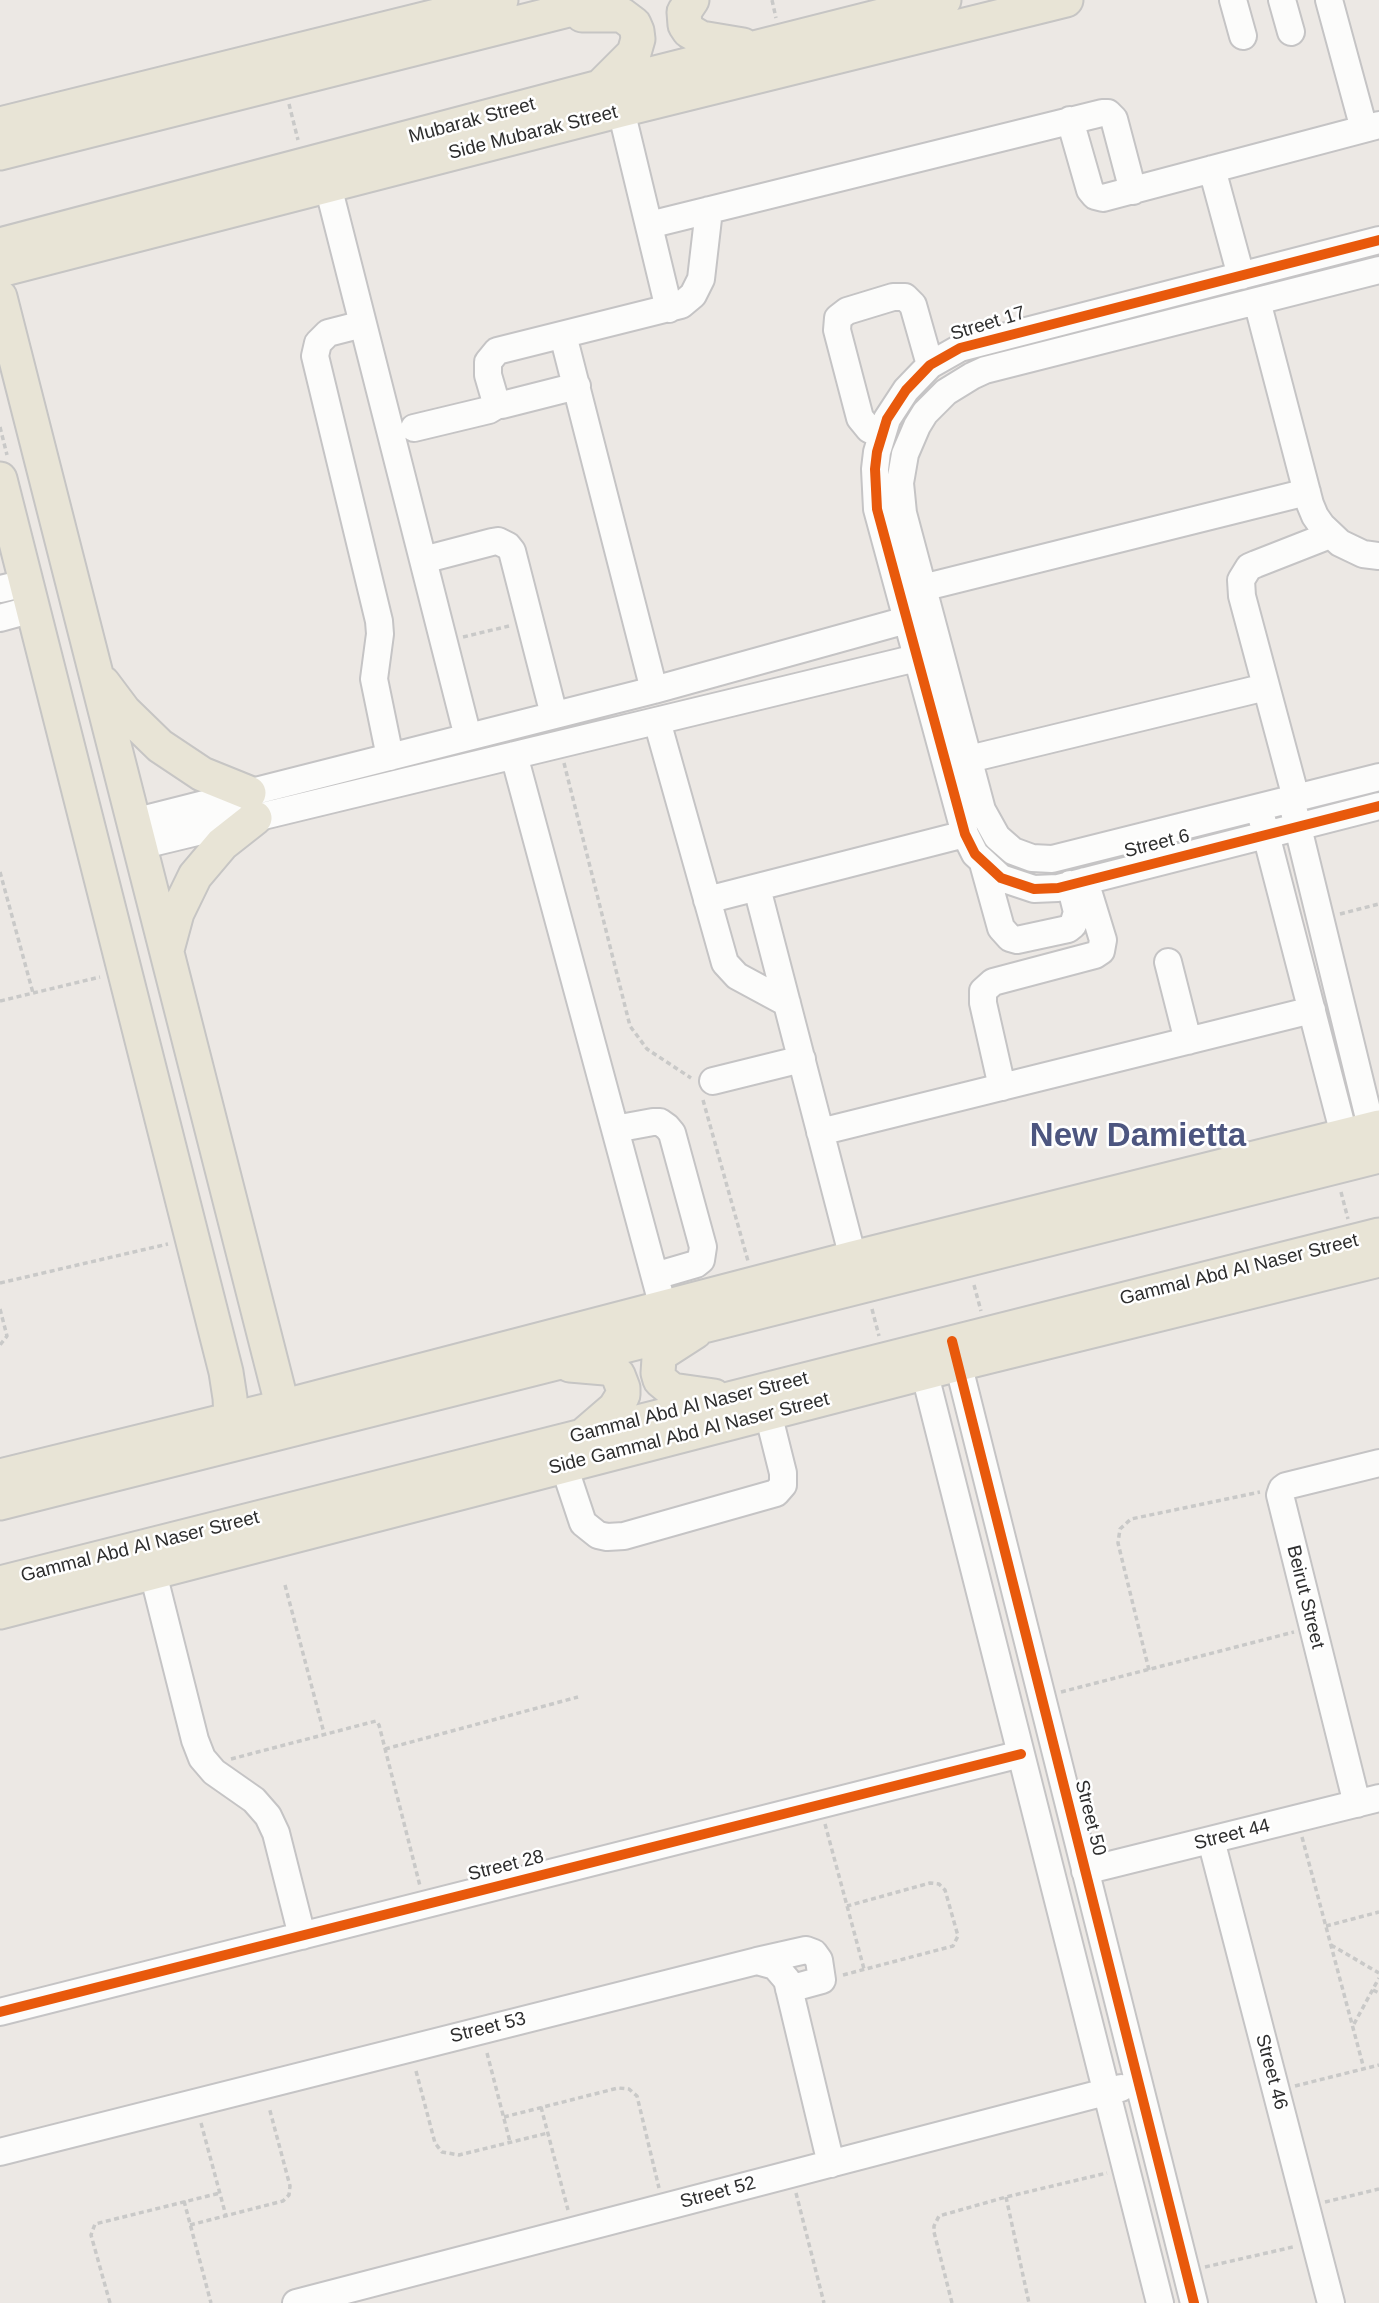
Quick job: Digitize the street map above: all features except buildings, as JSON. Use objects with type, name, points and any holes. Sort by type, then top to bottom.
[{"type":"main road","points":[[0,124],[501,0]]},
{"type":"main road","points":[[0,153],[608,0]]},
{"type":"main road","points":[[692,0],[687,6],[684,18],[685,25],[694,36],[757,47]]},
{"type":"main road","points":[[611,99],[757,47],[944,0]]},
{"type":"main road","name":"Side Mubarak Street","points":[[0,270],[611,99],[1056,1]]},
{"type":"main road","points":[[539,18],[614,13],[622,15],[634,24],[638,39],[634,53],[611,99]]},
{"type":"main road","points":[[0,245],[315,180]]},
{"type":"main road","points":[[0,299],[285,1419]]},
{"type":"main road","points":[[0,479],[20,594],[124,971],[226,1373],[232,1432]]},
{"type":"main road","points":[[94,671],[124,711],[160,746],[252,805],[195,876],[177,913],[166,953]]},
{"type":"main road","points":[[0,1476],[232,1432],[550,1364],[709,1324],[860,1271],[1362,1147]]},
{"type":"main road","points":[[916,1257],[968,1259],[1362,1147]]},
{"type":"main road","name":"Gammal Abd Al Naser Street","points":[[955,1352],[986,1333],[1371,1245]]},
{"type":"main road","name":"Side Gammal Abd Al Naser Street","points":[[0,1612],[153,1573],[294,1522],[564,1466],[768,1413],[921,1361],[1371,1245]]},
{"type":"main road","points":[[285,1419],[659,1291],[860,1271]]},
{"type":"main road","points":[[709,1324],[664,1352],[659,1358],[658,1373],[660,1380],[672,1390],[726,1398]]},
{"type":"main road","name":"Gammal Abd Al Naser Street","points":[[0,1583],[294,1522],[584,1435],[884,1358],[921,1361]]},
{"type":"main road","points":[[550,1364],[605,1367],[612,1370],[621,1381],[623,1395],[620,1402],[584,1435]]},
{"type":"main road","points":[[0,1503],[232,1432]]},
{"type":"street","points":[[1233,0],[1243,36]]},
{"type":"street","points":[[1282,0],[1291,32]]},
{"type":"street","points":[[1070,120],[1092,193],[1103,198],[1371,127],[1329,0]]},
{"type":"street","points":[[611,99],[649,225],[669,309]]},
{"type":"street","points":[[649,225],[1102,113],[1111,116],[1115,123],[1133,191]]},
{"type":"street","points":[[1212,169],[1241,276]]},
{"type":"street","points":[[315,180],[363,324],[468,737]]},
{"type":"street","points":[[499,404],[495,399],[487,369],[497,351],[669,309],[687,301],[701,279],[709,210]]},
{"type":"street","name":"Street 17","points":[[965,834],[918,616],[877,509],[875,469],[881,435],[887,419],[901,397],[930,365],[977,342],[1379,240]]},
{"type":"street","name":"Street 17","points":[[918,616],[922,588],[903,513],[902,468],[917,426],[946,392],[985,370],[1379,270]]},
{"type":"street","points":[[881,435],[869,429],[860,418],[837,330],[838,318],[858,307],[893,297],[905,297],[913,305],[930,365]]},
{"type":"street","points":[[1257,301],[1315,516],[1330,535],[1351,549],[1379,556]]},
{"type":"street","points":[[363,324],[328,333],[318,343],[315,356],[379,621],[379,647],[374,678],[390,757]]},
{"type":"street","points":[[563,335],[654,690]]},
{"type":"street","points":[[414,428],[576,386]]},
{"type":"street","points":[[922,588],[1307,492]]},
{"type":"street","points":[[1330,535],[1249,567],[1241,580],[1241,596],[1294,798],[1298,827],[1320,919],[1362,1147]]},
{"type":"street","points":[[423,560],[492,542],[503,542],[512,551],[554,715]]},
{"type":"street","points":[[0,618],[20,594]]},
{"type":"street","points":[[252,805],[390,757],[654,690],[918,616]]},
{"type":"street","points":[[136,834],[252,805],[514,755],[928,655]]},
{"type":"street","name":"Street 17","points":[[928,655],[969,759]]},
{"type":"street","points":[[969,759],[1266,687]]},
{"type":"street","points":[[657,721],[722,954],[731,971],[787,1003]]},
{"type":"street","points":[[514,755],[615,1129],[659,1291],[701,1260],[703,1247],[672,1133],[660,1122],[615,1129]]},
{"type":"street","name":"Street 6","points":[[969,759],[982,810],[991,829],[1004,845],[1031,858],[1052,859],[1379,777]]},
{"type":"street","name":"Street 6","points":[[965,834],[983,863],[1001,878],[1022,887],[1046,889],[1379,806]]},
{"type":"street","points":[[1259,807],[1312,1010],[1362,1147]]},
{"type":"street","points":[[707,900],[965,834]]},
{"type":"street","points":[[1274,865],[1306,858]]},
{"type":"street","points":[[983,863],[1001,928],[1010,938],[1017,940],[1068,929],[1073,925],[1077,883]]},
{"type":"street","points":[[1002,1087],[983,1003],[983,991],[993,982],[1095,955],[1101,951],[1102,940],[1077,883]]},
{"type":"street","points":[[757,888],[820,1132],[860,1271]]},
{"type":"street","points":[[1168,962],[1188,1041]]},
{"type":"street","points":[[820,1132],[1312,1010]]},
{"type":"street","points":[[704,1087],[802,1059]]},
{"type":"street","name":"Street 50","points":[[955,1352],[1194,2303]]},
{"type":"street","points":[[921,1361],[1160,2303]]},
{"type":"street","points":[[564,1466],[583,1523],[598,1535],[624,1536],[776,1493],[783,1485],[783,1473],[768,1413]]},
{"type":"street","points":[[1286,1486],[1379,1463]]},
{"type":"street","name":"Beirut Street","points":[[1286,1486],[1280,1495],[1313,1627],[1368,1801]]},
{"type":"street","points":[[153,1573],[195,1740],[202,1758],[214,1772],[254,1800],[268,1816],[276,1833],[302,1936]]},
{"type":"street","name":"Street 28","points":[[0,2012],[1021,1754]]},
{"type":"street","name":"Street 44","points":[[1086,1871],[1368,1801]]},
{"type":"street","name":"Street 46","points":[[1211,1840],[1331,2303]]},
{"type":"street","name":"Street 53","points":[[0,2152],[806,1950],[819,1960],[821,1980]]},
{"type":"street","points":[[757,1961],[775,1966],[787,1980],[831,2164]]},
{"type":"street","points":[[789,1989],[821,1980]]},
{"type":"street","name":"Street 52","points":[[296,2303],[1139,2084]]},
{"type":"path","points":[[283,82],[315,180]]},
{"type":"path","points":[[444,642],[530,621]]},
{"type":"path","points":[[559,744],[630,1026],[647,1049],[704,1087],[754,1283]]},
{"type":"path","points":[[0,872],[33,993]]},
{"type":"path","points":[[1320,919],[1379,904]]},
{"type":"path","points":[[0,1001],[124,971]]},
{"type":"path","points":[[1362,1147],[1371,1245]]},
{"type":"path","points":[[0,1283],[192,1239]]},
{"type":"path","points":[[968,1259],[986,1333]]},
{"type":"path","points":[[860,1271],[884,1358]]},
{"type":"path","points":[[0,1308],[6,1336],[0,1345]]},
{"type":"path","points":[[1149,1670],[1118,1543],[1120,1529],[1131,1519],[1286,1486]]},
{"type":"path","points":[[285,1586],[324,1733]]},
{"type":"path","points":[[1042,1697],[1313,1627]]},
{"type":"path","points":[[385,1749],[578,1698]]},
{"type":"path","points":[[208,1765],[374,1720],[378,1724],[385,1749],[424,1905]]},
{"type":"path","points":[[820,1805],[864,1969]]},
{"type":"path","points":[[1297,1819],[1364,2068]]},
{"type":"path","points":[[821,1980],[953,1946],[958,1936],[946,1890],[939,1884],[930,1883],[847,1906]]},
{"type":"path","points":[[1326,1926],[1379,1912]]},
{"type":"path","points":[[1331,1945],[1379,1976],[1353,2026]]},
{"type":"path","points":[[1373,1990],[1379,1993]]},
{"type":"path","points":[[482,2030],[510,2142]]},
{"type":"path","points":[[410,2048],[435,2143],[442,2152],[453,2156],[548,2133]]},
{"type":"path","points":[[1276,2090],[1379,2065]]},
{"type":"path","points":[[190,2225],[283,2201],[289,2195],[290,2186],[264,2085]]},
{"type":"path","points":[[504,2117],[618,2088],[629,2089],[637,2096],[664,2207]]},
{"type":"path","points":[[195,2102],[226,2216]]},
{"type":"path","points":[[541,2108],[573,2231]]},
{"type":"path","points":[[953,2303],[934,2232],[936,2221],[944,2213],[1125,2168]]},
{"type":"path","points":[[791,2174],[824,2303]]},
{"type":"path","points":[[1306,2207],[1379,2189]]},
{"type":"path","points":[[110,2303],[91,2235],[98,2222],[220,2193]]},
{"type":"path","points":[[1006,2197],[1029,2303]]},
{"type":"path","points":[[184,2201],[211,2303]]},
{"type":"path","points":[[1186,2271],[1315,2242]]},
{"type":"cycle path","points":[[1379,240],[960,348],[930,365],[906,390],[887,419],[875,469],[877,509],[965,834],[975,854],[1001,878],[1034,889],[1058,888],[1379,806]]},
{"type":"cycle path","points":[[952,1341],[1194,2303]]},
{"type":"cycle path","points":[[0,2012],[1021,1754]]},
{"type":"district","name":"New Damietta","points":[[1138,1137]]}]
